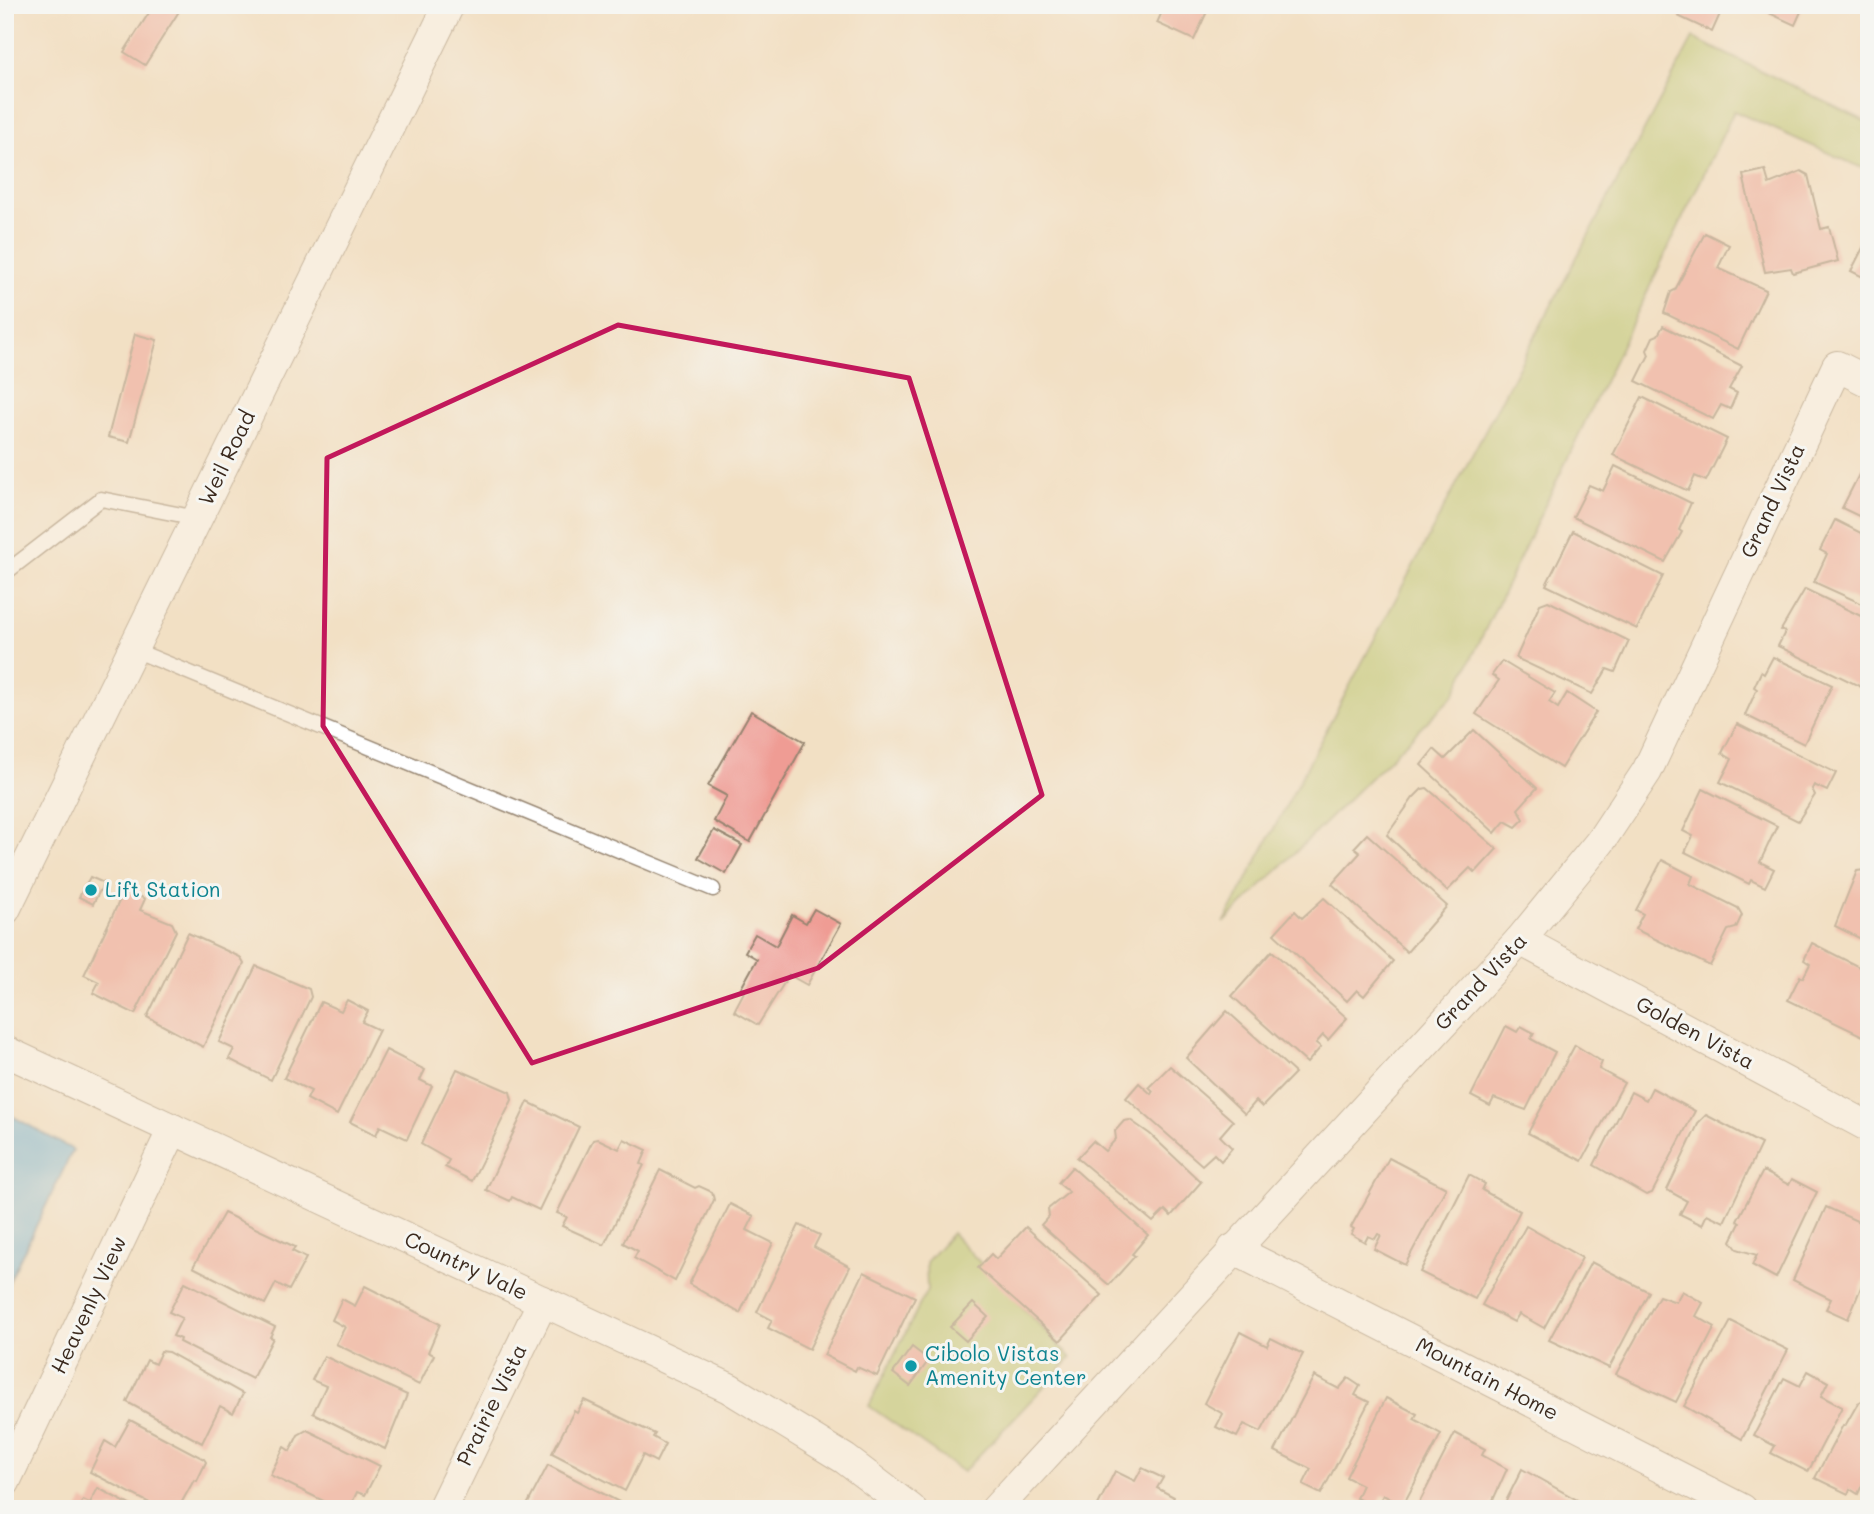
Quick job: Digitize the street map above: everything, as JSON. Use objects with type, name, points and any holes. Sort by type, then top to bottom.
[{"type":"street","name":"Weil Road","points":[[5,910],[449,5]]},
{"type":"street","name":"Grand Vista","points":[[996,1509],[1520,940],[1600,842],[1647,771],[1837,366],[1869,382]]},
{"type":"street","name":"Golden Vista","points":[[1520,940],[1869,1127]]},
{"type":"street","name":"Country Vale","points":[[5,1051],[729,1388],[845,1459],[911,1509]]},
{"type":"street","name":"Heavenly View","points":[[5,1482],[173,1129]]},
{"type":"street","name":"Mountain Home","points":[[1233,1249],[1742,1509]]},
{"type":"street","name":"Prairie Vista","points":[[442,1509],[543,1301]]},
{"type":"lane","points":[[5,573],[101,499],[197,519]]},
{"type":"lane","points":[[132,649],[713,889]]},
{"type":"highlighted area","points":[[618,325],[909,378],[1042,795],[818,968],[532,1063],[323,726],[327,458]]},
{"type":"green space","points":[[1693,38],[1869,123],[1869,171],[1734,111],[1454,695],[1224,923]]},
{"type":"green space","points":[[952,1233],[1071,1358],[963,1472],[869,1406],[927,1290],[926,1262]]},
{"type":"water","points":[[5,1112],[73,1150],[5,1290]]},
{"type":"building","points":[[154,5],[183,5],[145,65],[124,52]]},
{"type":"building","points":[[1165,5],[1210,5],[1194,40],[1157,23]]},
{"type":"building","points":[[1683,5],[1724,5],[1712,32],[1678,16]]},
{"type":"building","points":[[1752,5],[1804,5],[1795,25]]},
{"type":"building","points":[[1765,170],[1769,184],[1801,171],[1808,175],[1821,229],[1829,227],[1838,261],[1793,273],[1791,268],[1765,272],[1743,175]]},
{"type":"building","points":[[1705,233],[1729,245],[1718,268],[1766,290],[1738,349],[1664,313],[1671,292],[1675,290]]},
{"type":"building","points":[[1869,236],[1869,280],[1851,271]]},
{"type":"building","points":[[1663,326],[1742,366],[1729,389],[1737,393],[1730,409],[1721,405],[1713,419],[1636,381],[1649,355],[1647,350],[1653,337],[1658,335]]},
{"type":"building","points":[[135,334],[157,340],[129,442],[108,437]]},
{"type":"building","points":[[1642,397],[1727,439],[1706,481],[1695,476],[1688,491],[1613,455]]},
{"type":"building","points":[[1869,455],[1869,521],[1842,508]]},
{"type":"building","points":[[1615,466],[1691,503],[1679,530],[1682,532],[1665,562],[1573,517],[1589,485],[1603,491]]},
{"type":"building","points":[[1835,520],[1869,537],[1869,607],[1814,582],[1827,554],[1820,550]]},
{"type":"building","points":[[1573,531],[1663,576],[1637,629],[1546,585]]},
{"type":"building","points":[[1805,589],[1869,620],[1869,672],[1861,687],[1778,646],[1785,632],[1781,630]]},
{"type":"building","points":[[1548,601],[1629,641],[1615,672],[1607,669],[1592,694],[1516,658],[1540,604]]},
{"type":"building","points":[[1773,657],[1832,685],[1804,744],[1745,715],[1757,689],[1754,687],[1761,672],[1764,674]]},
{"type":"building","points":[[1502,661],[1555,693],[1549,702],[1558,708],[1567,693],[1596,712],[1561,768],[1476,714],[1499,680],[1492,675]]},
{"type":"building","points":[[751,711],[805,742],[750,842],[714,821],[727,796],[708,786]]},
{"type":"building","points":[[1737,724],[1836,773],[1827,791],[1814,785],[1812,789],[1815,795],[1798,821],[1720,782],[1732,759],[1722,753]]},
{"type":"building","points":[[1474,730],[1537,788],[1518,809],[1524,819],[1516,827],[1505,821],[1495,833],[1421,765],[1434,749],[1445,759]]},
{"type":"building","points":[[1427,788],[1497,849],[1475,873],[1470,868],[1447,891],[1387,835],[1413,798]]},
{"type":"building","points":[[1703,789],[1777,826],[1760,862],[1774,869],[1765,887],[1751,880],[1749,884],[1685,852],[1693,836],[1683,831]]},
{"type":"building","points":[[714,830],[742,845],[726,874],[698,858]]},
{"type":"building","points":[[1367,834],[1447,906],[1407,952],[1332,884],[1360,853],[1354,848]]},
{"type":"building","points":[[1662,860],[1693,876],[1690,884],[1738,908],[1742,915],[1736,928],[1728,930],[1710,966],[1635,929],[1643,914],[1636,910]]},
{"type":"building","points":[[1857,871],[1869,872],[1869,943],[1835,926]]},
{"type":"building","name":"Lift Station","points":[[90,877],[104,883],[93,904],[79,897]]},
{"type":"building","points":[[125,889],[145,899],[140,910],[172,923],[176,931],[135,1014],[93,993],[99,982],[84,975]]},
{"type":"building","points":[[1324,898],[1393,961],[1364,996],[1357,990],[1347,1001],[1274,934],[1295,911],[1302,918]]},
{"type":"building","points":[[814,909],[841,924],[807,985],[789,975],[758,1025],[734,1011],[744,992],[740,990],[757,959],[745,952],[755,934],[776,946],[792,915],[806,923]]},
{"type":"building","points":[[188,933],[240,957],[244,964],[203,1047],[147,1017]]},
{"type":"building","points":[[1812,943],[1869,972],[1869,1039],[1788,1000],[1800,976],[1803,978],[1810,964],[1804,960]]},
{"type":"building","points":[[1272,951],[1347,1018],[1328,1040],[1323,1035],[1316,1043],[1321,1047],[1307,1063],[1232,996]]},
{"type":"building","points":[[256,966],[309,989],[311,997],[271,1080],[229,1059],[234,1049],[219,1042]]},
{"type":"building","points":[[347,1000],[368,1011],[362,1022],[379,1030],[337,1115],[307,1099],[311,1091],[284,1078],[321,1002],[341,1011]]},
{"type":"building","points":[[1227,1011],[1295,1073],[1262,1107],[1256,1101],[1245,1114],[1186,1058]]},
{"type":"building","points":[[1506,1026],[1517,1032],[1521,1026],[1534,1033],[1531,1039],[1555,1052],[1526,1110],[1494,1098],[1490,1106],[1471,1096]]},
{"type":"building","points":[[1575,1045],[1602,1062],[1599,1069],[1624,1083],[1582,1161],[1528,1133]]},
{"type":"building","points":[[386,1050],[425,1070],[420,1080],[432,1086],[407,1139],[380,1126],[376,1135],[350,1122]]},
{"type":"building","points":[[1170,1066],[1233,1121],[1220,1136],[1232,1148],[1221,1161],[1214,1154],[1202,1165],[1126,1098],[1139,1083],[1151,1094],[1153,1091],[1149,1087]]},
{"type":"building","points":[[457,1069],[510,1092],[512,1100],[472,1181],[445,1167],[449,1160],[421,1144]]},
{"type":"building","points":[[1652,1088],[1695,1111],[1652,1193],[1646,1195],[1594,1165],[1631,1092],[1646,1100]]},
{"type":"building","points":[[528,1102],[579,1127],[539,1210],[512,1197],[510,1201],[486,1190]]},
{"type":"building","points":[[1706,1115],[1761,1144],[1724,1222],[1707,1214],[1702,1225],[1680,1214],[1687,1201],[1667,1190],[1699,1122]]},
{"type":"building","points":[[1130,1120],[1150,1134],[1201,1182],[1171,1216],[1165,1210],[1153,1222],[1077,1158],[1093,1141],[1105,1151],[1116,1139],[1115,1131],[1124,1121]]},
{"type":"building","points":[[598,1139],[619,1149],[624,1139],[647,1150],[641,1164],[644,1165],[604,1245],[562,1226],[567,1217],[557,1213],[593,1140]]},
{"type":"building","points":[[1389,1158],[1446,1188],[1405,1265],[1374,1249],[1381,1235],[1378,1234],[1375,1239],[1368,1236],[1365,1242],[1351,1234],[1354,1229],[1351,1227]]},
{"type":"building","points":[[1072,1167],[1148,1235],[1132,1254],[1135,1256],[1109,1285],[1041,1225],[1049,1216],[1048,1209],[1069,1192],[1058,1183]]},
{"type":"building","points":[[660,1170],[695,1188],[699,1186],[712,1192],[714,1200],[675,1281],[634,1258],[638,1251],[623,1243]]},
{"type":"building","points":[[1763,1171],[1789,1185],[1792,1179],[1817,1192],[1776,1278],[1752,1265],[1757,1255],[1737,1249],[1731,1241],[1740,1223],[1737,1221]]},
{"type":"building","points":[[1469,1175],[1485,1184],[1482,1190],[1520,1211],[1475,1299],[1420,1272]]},
{"type":"building","points":[[730,1204],[754,1216],[747,1230],[773,1243],[740,1313],[689,1284]]},
{"type":"building","points":[[1826,1207],[1868,1226],[1864,1235],[1869,1238],[1869,1268],[1848,1319],[1826,1309],[1831,1299],[1793,1280]]},
{"type":"building","points":[[224,1213],[295,1247],[292,1251],[306,1258],[289,1290],[276,1283],[265,1304],[193,1267]]},
{"type":"building","points":[[799,1225],[820,1235],[814,1247],[850,1267],[809,1349],[768,1328],[772,1320],[757,1312]]},
{"type":"building","points":[[1526,1226],[1582,1258],[1544,1328],[1519,1314],[1514,1322],[1482,1305]]},
{"type":"building","points":[[1026,1227],[1102,1295],[1060,1341],[978,1268],[991,1254],[996,1259]]},
{"type":"building","points":[[1591,1262],[1649,1292],[1609,1368],[1549,1340]]},
{"type":"building","points":[[864,1272],[915,1297],[877,1376],[857,1367],[855,1371],[824,1355]]},
{"type":"building","points":[[185,1282],[275,1327],[270,1337],[273,1338],[252,1379],[179,1342],[180,1339],[173,1336],[182,1318],[169,1312]]},
{"type":"building","points":[[365,1286],[440,1324],[428,1352],[434,1355],[419,1385],[336,1344],[345,1327],[332,1320],[342,1299],[355,1306]]},
{"type":"building","points":[[1682,1291],[1703,1303],[1696,1316],[1715,1327],[1676,1402],[1616,1374],[1659,1296],[1676,1302]]},
{"type":"building","name":"Cibolo Vistas Amenity Center","points":[[973,1303],[988,1317],[966,1341],[950,1327]]},
{"type":"building","points":[[1731,1321],[1788,1350],[1742,1439],[1684,1406]]},
{"type":"building","points":[[1240,1332],[1267,1346],[1271,1338],[1303,1354],[1261,1432],[1244,1424],[1237,1437],[1216,1427],[1223,1414],[1204,1403]]},
{"type":"building","name":"Cibolo Vistas Amenity Center","points":[[912,1347],[929,1360],[910,1386],[893,1373]]},
{"type":"building","points":[[161,1351],[168,1352],[243,1394],[233,1413],[220,1406],[202,1443],[127,1402],[147,1360],[155,1364]]},
{"type":"building","points":[[324,1356],[407,1395],[385,1449],[313,1413],[326,1386],[312,1380]]},
{"type":"building","points":[[1808,1371],[1828,1382],[1821,1396],[1842,1407],[1808,1472],[1771,1453],[1775,1446],[1754,1435],[1784,1378],[1800,1386]]},
{"type":"building","points":[[1314,1376],[1339,1389],[1348,1378],[1360,1386],[1355,1395],[1369,1402],[1321,1494],[1303,1485],[1311,1469],[1275,1451]]},
{"type":"building","points":[[1386,1398],[1417,1414],[1414,1419],[1441,1434],[1403,1505],[1383,1495],[1376,1508],[1356,1498],[1362,1485],[1346,1477]]},
{"type":"building","points":[[584,1400],[655,1434],[653,1437],[665,1444],[656,1462],[643,1455],[625,1491],[552,1453],[574,1411],[577,1413]]},
{"type":"building","points":[[1862,1401],[1869,1405],[1869,1488],[1862,1485],[1858,1494],[1850,1489],[1848,1494],[1815,1478],[1843,1425],[1845,1426],[1858,1403]]},
{"type":"building","points":[[130,1420],[206,1462],[178,1509],[161,1509],[90,1472],[105,1441],[115,1447]]},
{"type":"building","points":[[307,1430],[380,1466],[365,1495],[357,1492],[349,1509],[340,1509],[270,1475],[284,1447],[290,1451],[298,1435]]},
{"type":"building","points":[[1455,1433],[1485,1449],[1482,1455],[1507,1469],[1489,1509],[1416,1509]]},
{"type":"building","points":[[548,1465],[619,1502],[615,1509],[525,1509]]},
{"type":"building","points":[[1142,1468],[1163,1478],[1157,1488],[1174,1497],[1168,1509],[1096,1509],[1115,1471],[1135,1481]]},
{"type":"building","points":[[1522,1469],[1577,1500],[1573,1509],[1502,1509]]},
{"type":"building","points":[[98,1488],[137,1509],[78,1509],[83,1500],[90,1503]]},
{"type":"place","name":"Lift Station","points":[[91,890]]},
{"type":"place","name":"Cibolo Vistas Amenity Center","points":[[911,1366]]}]
